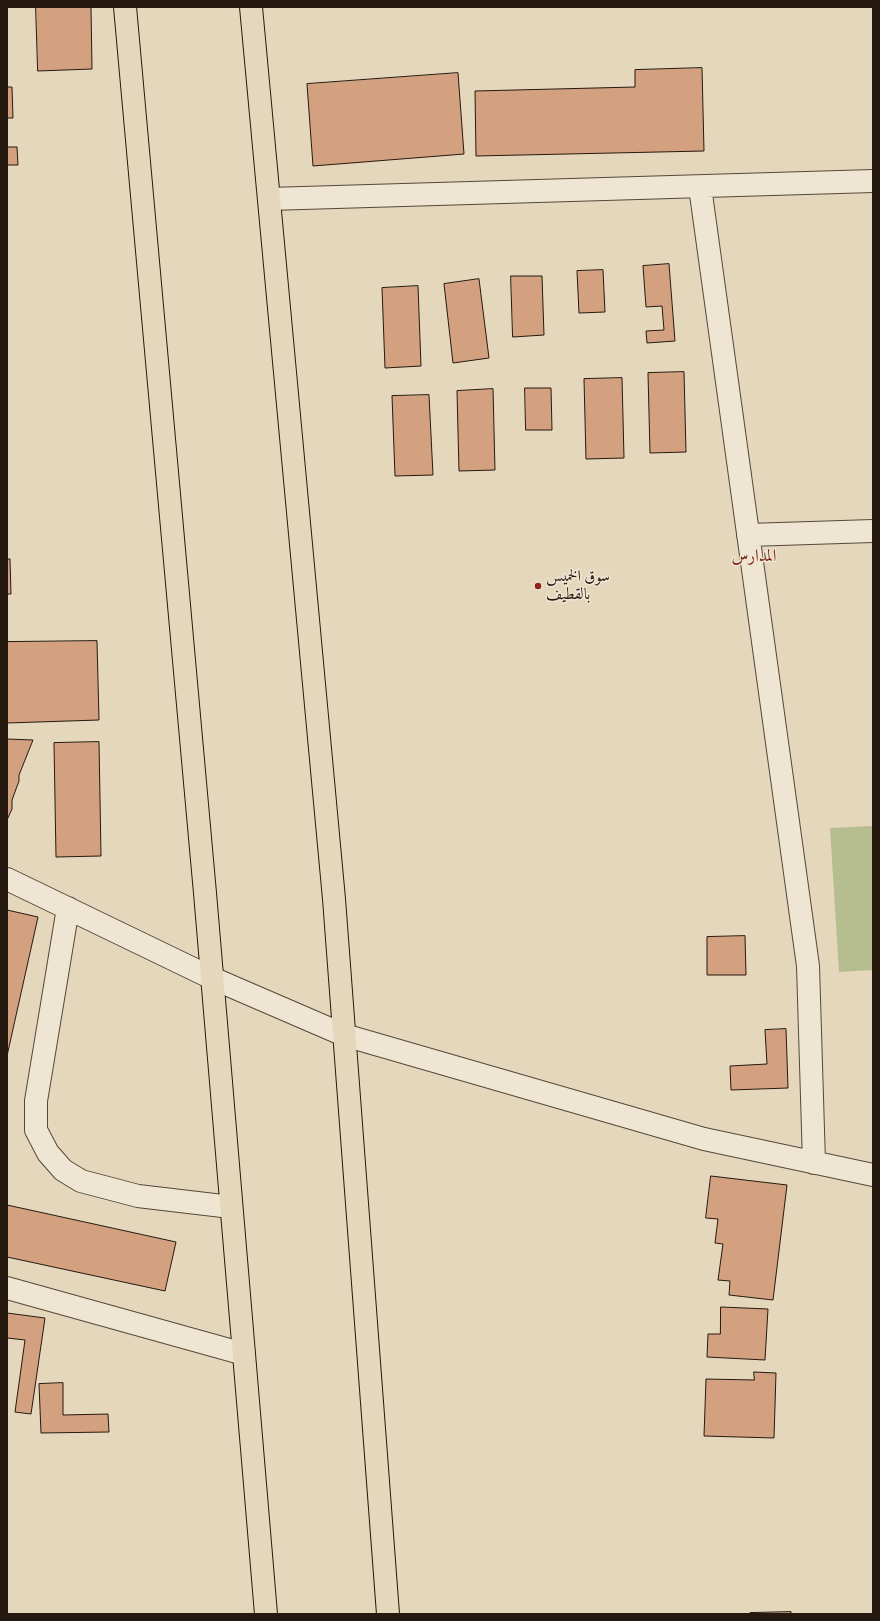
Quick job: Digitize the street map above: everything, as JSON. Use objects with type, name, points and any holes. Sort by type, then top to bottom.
[{"type":"main road","points":[[124,7],[212,978],[266,1614]]},
{"type":"main road","points":[[251,7],[333,883],[388,1614]]},
{"type":"street","points":[[269,199],[873,182]]},
{"type":"street","points":[[700,186],[808,966],[814,1163]]},
{"type":"street","points":[[748,535],[873,531]]},
{"type":"street","points":[[7,879],[212,978],[344,1035],[704,1139],[873,1175]]},
{"type":"street","points":[[68,908],[36,1101],[36,1130],[48,1153],[63,1170],[82,1181],[138,1196],[232,1207]]},
{"type":"street","points":[[7,1288],[244,1354]]},
{"type":"green space","points":[[873,826],[873,970],[839,972],[830,828]]},
{"type":"building","points":[[36,7],[91,7],[92,69],[38,71]]},
{"type":"building","points":[[702,68],[704,151],[476,156],[475,91],[635,87],[635,70]]},
{"type":"building","points":[[458,73],[464,154],[313,166],[307,84]]},
{"type":"building","points":[[7,87],[12,87],[13,118],[7,118]]},
{"type":"building","points":[[7,147],[17,147],[18,165],[7,165]]},
{"type":"building","points":[[669,264],[675,341],[647,343],[646,331],[664,330],[662,306],[646,307],[643,266]]},
{"type":"building","points":[[603,270],[605,312],[579,313],[577,271]]},
{"type":"building","points":[[511,276],[542,276],[544,335],[513,337]]},
{"type":"building","points":[[479,279],[489,358],[453,363],[444,284]]},
{"type":"building","points":[[418,286],[421,366],[385,368],[382,288]]},
{"type":"building","points":[[684,372],[686,452],[650,453],[648,373]]},
{"type":"building","points":[[622,378],[624,458],[586,459],[584,379]]},
{"type":"building","points":[[525,388],[551,388],[552,430],[526,430]]},
{"type":"building","points":[[493,389],[495,470],[459,471],[457,391]]},
{"type":"building","points":[[429,395],[433,475],[395,476],[392,396]]},
{"type":"building","points":[[7,559],[10,559],[11,594],[7,594]]},
{"type":"building","points":[[97,641],[99,720],[7,723],[7,642]]},
{"type":"building","points":[[7,739],[33,740],[19,775],[19,781],[12,800],[12,809],[7,820]]},
{"type":"building","points":[[99,742],[101,856],[56,857],[54,743]]},
{"type":"building","points":[[7,910],[38,917],[7,1056]]},
{"type":"building","points":[[745,936],[746,975],[707,975],[707,937]]},
{"type":"building","points":[[786,1029],[788,1088],[731,1090],[730,1066],[767,1064],[765,1030]]},
{"type":"building","points":[[711,1176],[787,1185],[773,1300],[729,1295],[730,1281],[718,1280],[723,1244],[715,1243],[718,1219],[706,1218]]},
{"type":"building","points":[[7,1205],[176,1242],[165,1291],[7,1257]]},
{"type":"building","points":[[721,1307],[768,1309],[765,1360],[707,1357],[708,1334],[720,1334]]},
{"type":"building","points":[[7,1313],[45,1318],[31,1414],[15,1412],[25,1340],[7,1338]]},
{"type":"building","points":[[754,1372],[776,1373],[774,1438],[704,1436],[706,1379],[754,1380]]},
{"type":"building","points":[[63,1383],[63,1415],[108,1414],[109,1432],[41,1433],[39,1384]]},
{"type":"building","points":[[791,1612],[791,1614],[750,1614],[750,1613]]},
{"type":"place","name":"سوق الخميس بالقطيف","points":[[538,586]]},
{"type":"district","name":"المدارس","points":[[754,557]]}]
